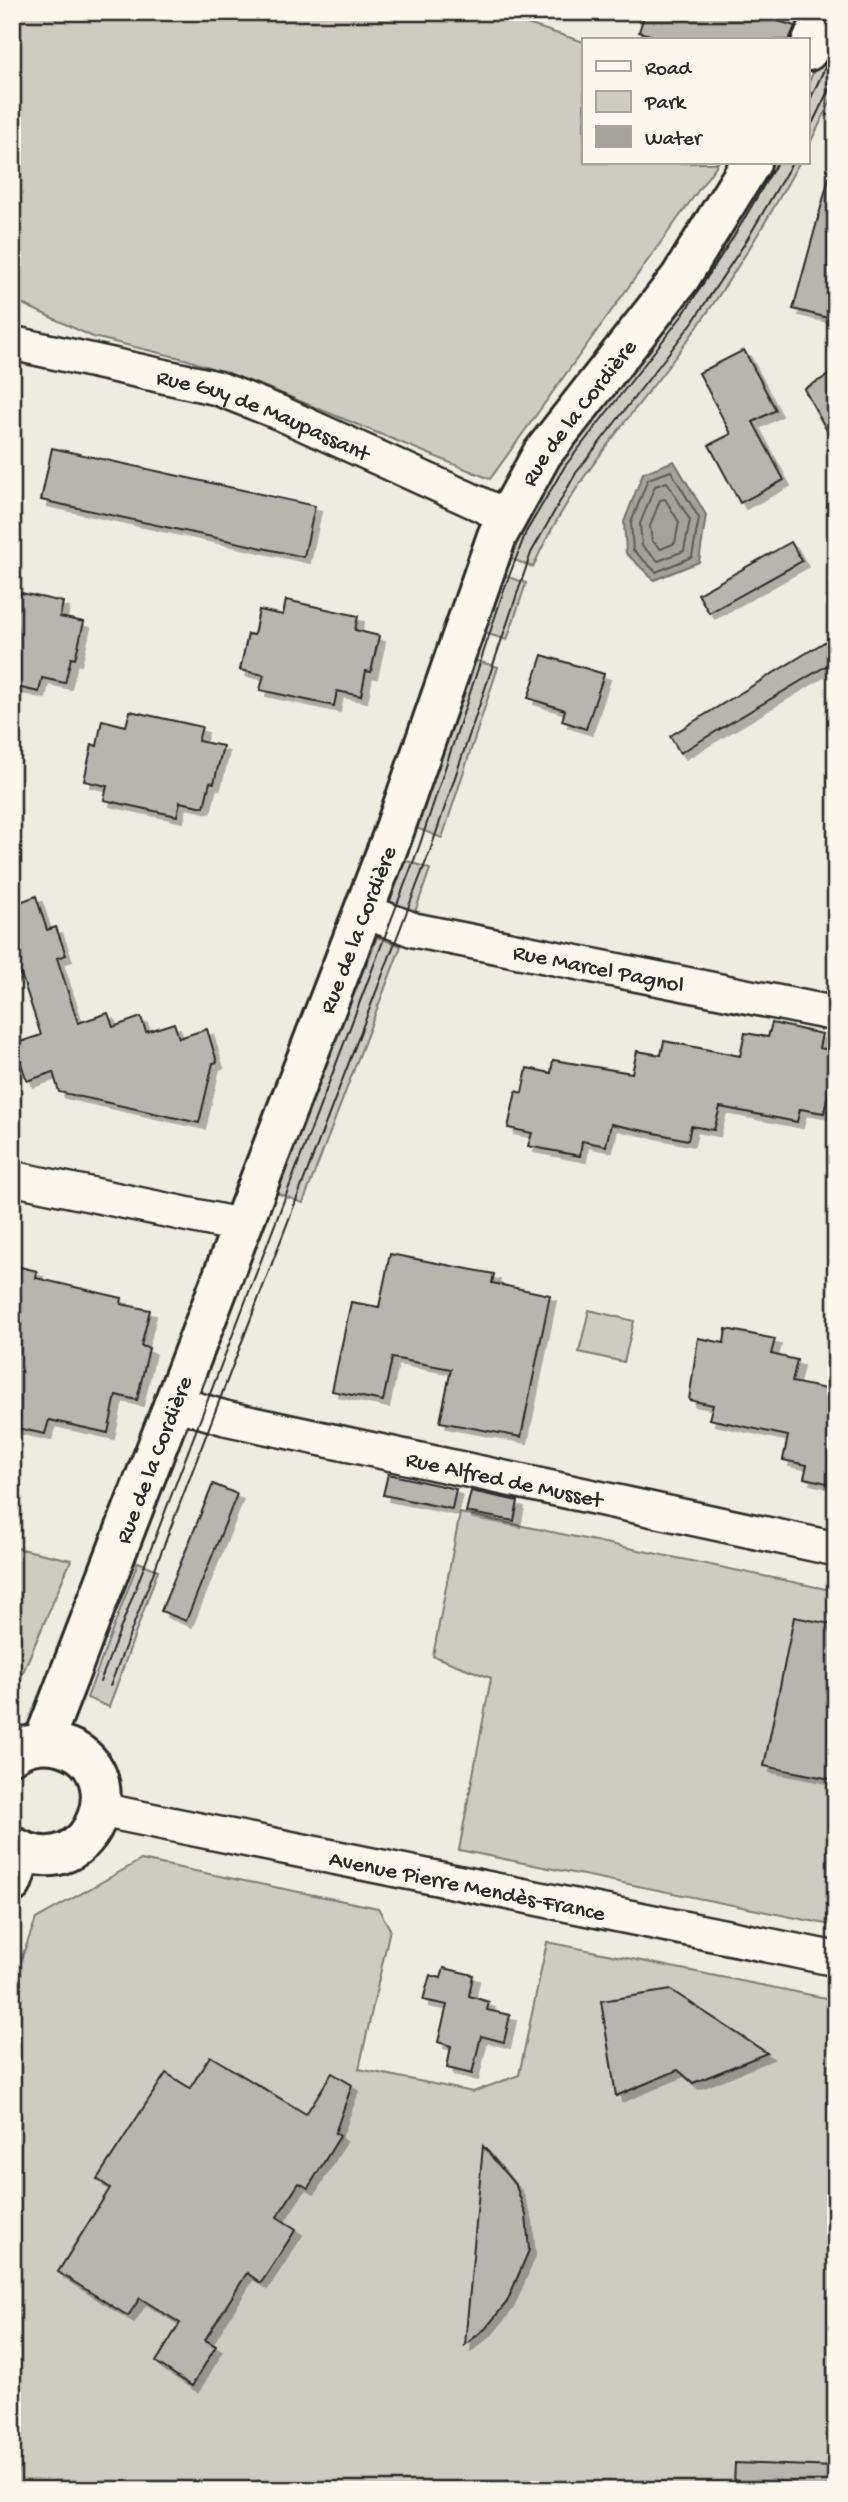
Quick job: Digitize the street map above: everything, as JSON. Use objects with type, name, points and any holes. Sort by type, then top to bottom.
[{"type":"street","points":[[810,46],[825,12]]},
{"type":"street","name":"Rue de la Cordière","points":[[27,1748],[175,1403],[420,761],[488,559],[506,516],[542,454],[646,325],[680,278],[750,164]]},
{"type":"street","name":"Rue Guy de Maupassant","points":[[12,343],[217,388],[278,412],[506,516]]},
{"type":"street","name":"Rue Marcel Pagnol","points":[[364,911],[414,930],[836,1014]]},
{"type":"street","points":[[12,1178],[243,1226]]},
{"type":"street","name":"Rue Alfred de Musset","points":[[175,1403],[239,1421],[836,1549]]},
{"type":"street","points":[[16,1860],[63,1853],[79,1846],[92,1832],[101,1810],[102,1791],[96,1773],[77,1752],[62,1745],[27,1748]]},
{"type":"street","name":"Avenue Pierre Mendès-France","points":[[101,1810],[836,1959]]},
{"type":"green space","points":[[12,12],[522,12],[521,22],[582,41],[582,164],[717,164],[490,479],[263,386],[185,359],[93,337],[12,299]]},
{"type":"green space","points":[[836,22],[836,91],[810,143],[810,80]]},
{"type":"green space","points":[[766,164],[798,164],[756,237],[693,333],[580,483],[533,567],[503,556],[521,514]]},
{"type":"green space","points":[[497,573],[526,583],[507,640],[479,631]]},
{"type":"green space","points":[[470,659],[498,667],[442,838],[411,826]]},
{"type":"green space","points":[[399,858],[430,869],[415,912],[383,899]]},
{"type":"green space","points":[[377,937],[401,946],[303,1203],[271,1191],[358,965],[366,967]]},
{"type":"green space","points":[[589,1310],[634,1321],[624,1362],[579,1352]]},
{"type":"green space","points":[[460,1513],[836,1591],[836,1926],[459,1850],[491,1678],[433,1656]]},
{"type":"green space","points":[[12,1547],[71,1560],[12,1698]]},
{"type":"green space","points":[[138,1562],[158,1570],[109,1707],[87,1698]]},
{"type":"green space","points":[[141,1860],[378,1908],[390,1929],[359,2069],[473,2092],[519,2075],[547,1942],[836,2000],[836,2490],[12,2490],[12,1984],[36,1919]]},
{"type":"water","points":[[674,461],[706,515],[699,562],[654,580],[626,553],[624,522],[643,473]]},
{"type":"building","points":[[645,12],[747,12],[795,26],[790,38],[662,38],[639,32]]},
{"type":"building","points":[[829,178],[836,179],[836,320],[793,309]]},
{"type":"building","points":[[744,350],[776,410],[753,422],[784,480],[740,503],[709,445],[731,434],[699,373]]},
{"type":"building","points":[[836,371],[836,447],[804,389]]},
{"type":"building","points":[[52,448],[315,506],[304,557],[41,500]]},
{"type":"building","points":[[791,542],[802,561],[709,613],[698,594]]},
{"type":"building","points":[[12,591],[63,602],[60,617],[84,622],[75,659],[71,658],[65,683],[42,678],[39,692],[12,686]]},
{"type":"building","points":[[286,600],[358,616],[355,630],[379,636],[371,672],[366,671],[361,696],[337,691],[334,706],[260,690],[264,675],[240,670],[248,634],[254,635],[259,610],[283,615]]},
{"type":"building","points":[[836,635],[836,660],[680,753],[670,736]]},
{"type":"building","points":[[542,655],[604,674],[586,729],[562,721],[565,710],[528,698]]},
{"type":"building","points":[[130,711],[202,727],[198,741],[223,746],[214,783],[210,782],[204,807],[180,802],[177,816],[104,800],[107,786],[84,781],[92,744],[97,746],[102,720],[126,726]]},
{"type":"building","points":[[36,896],[47,930],[56,927],[66,955],[57,958],[78,1023],[108,1013],[113,1027],[141,1017],[146,1032],[174,1023],[179,1038],[207,1029],[217,1062],[213,1063],[199,1123],[59,1092],[53,1072],[27,1081],[14,1044],[41,1035],[21,974],[12,977],[12,905]]},
{"type":"building","points":[[772,1023],[822,1034],[819,1048],[836,1051],[836,1090],[829,1088],[824,1113],[800,1109],[797,1122],[720,1107],[714,1130],[691,1126],[688,1140],[611,1124],[606,1146],[582,1141],[580,1156],[528,1146],[532,1133],[508,1128],[516,1091],[522,1093],[527,1068],[551,1073],[553,1060],[632,1073],[637,1051],[661,1055],[664,1041],[740,1056],[745,1033],[768,1037]]},
{"type":"building","points":[[390,1254],[494,1274],[492,1283],[550,1295],[521,1437],[440,1422],[451,1369],[392,1358],[383,1401],[332,1391],[351,1302],[379,1307]]},
{"type":"building","points":[[12,1265],[37,1271],[36,1278],[122,1298],[121,1304],[150,1310],[141,1346],[149,1348],[137,1400],[116,1395],[108,1433],[49,1420],[45,1434],[12,1427]]},
{"type":"building","points":[[726,1329],[775,1339],[771,1354],[797,1360],[792,1382],[836,1391],[836,1485],[804,1478],[807,1465],[783,1460],[788,1436],[709,1419],[713,1405],[689,1400],[698,1338],[724,1343]]},
{"type":"building","points":[[388,1474],[456,1489],[452,1509],[383,1495]]},
{"type":"building","points":[[213,1484],[237,1494],[186,1621],[161,1611]]},
{"type":"building","points":[[471,1491],[518,1501],[514,1521],[466,1512]]},
{"type":"building","points":[[794,1617],[836,1625],[836,1780],[764,1766]]},
{"type":"building","points":[[444,1968],[473,1975],[469,1996],[489,2002],[487,2010],[510,2015],[504,2042],[481,2036],[472,2074],[447,2068],[451,2046],[438,2042],[447,2005],[423,2000],[430,1975],[441,1978]]},
{"type":"building","points":[[671,1990],[767,2053],[693,2083],[678,2070],[616,2096],[601,2001]]},
{"type":"building","points":[[210,2056],[306,2114],[332,2073],[352,2085],[335,2133],[340,2136],[308,2188],[299,2183],[277,2217],[296,2229],[261,2283],[247,2273],[205,2340],[216,2346],[192,2386],[156,2362],[180,2323],[140,2298],[128,2316],[58,2272],[110,2188],[97,2179],[166,2073],[190,2088]]},
{"type":"building","points":[[483,2146],[516,2186],[526,2215],[529,2250],[507,2302],[486,2328],[465,2345]]},
{"type":"building","points":[[735,2463],[836,2467],[836,2490],[734,2486]]},
{"type":"tram line","points":[[810,100],[836,44]]},
{"type":"tram line","points":[[810,128],[836,75]]},
{"type":"tram line","points":[[100,1682],[419,847],[505,587],[526,532],[565,466],[682,316],[776,164]]},
{"type":"tram line","points":[[110,1686],[430,851],[531,553],[576,473],[692,323],[745,243],[791,164]]}]
